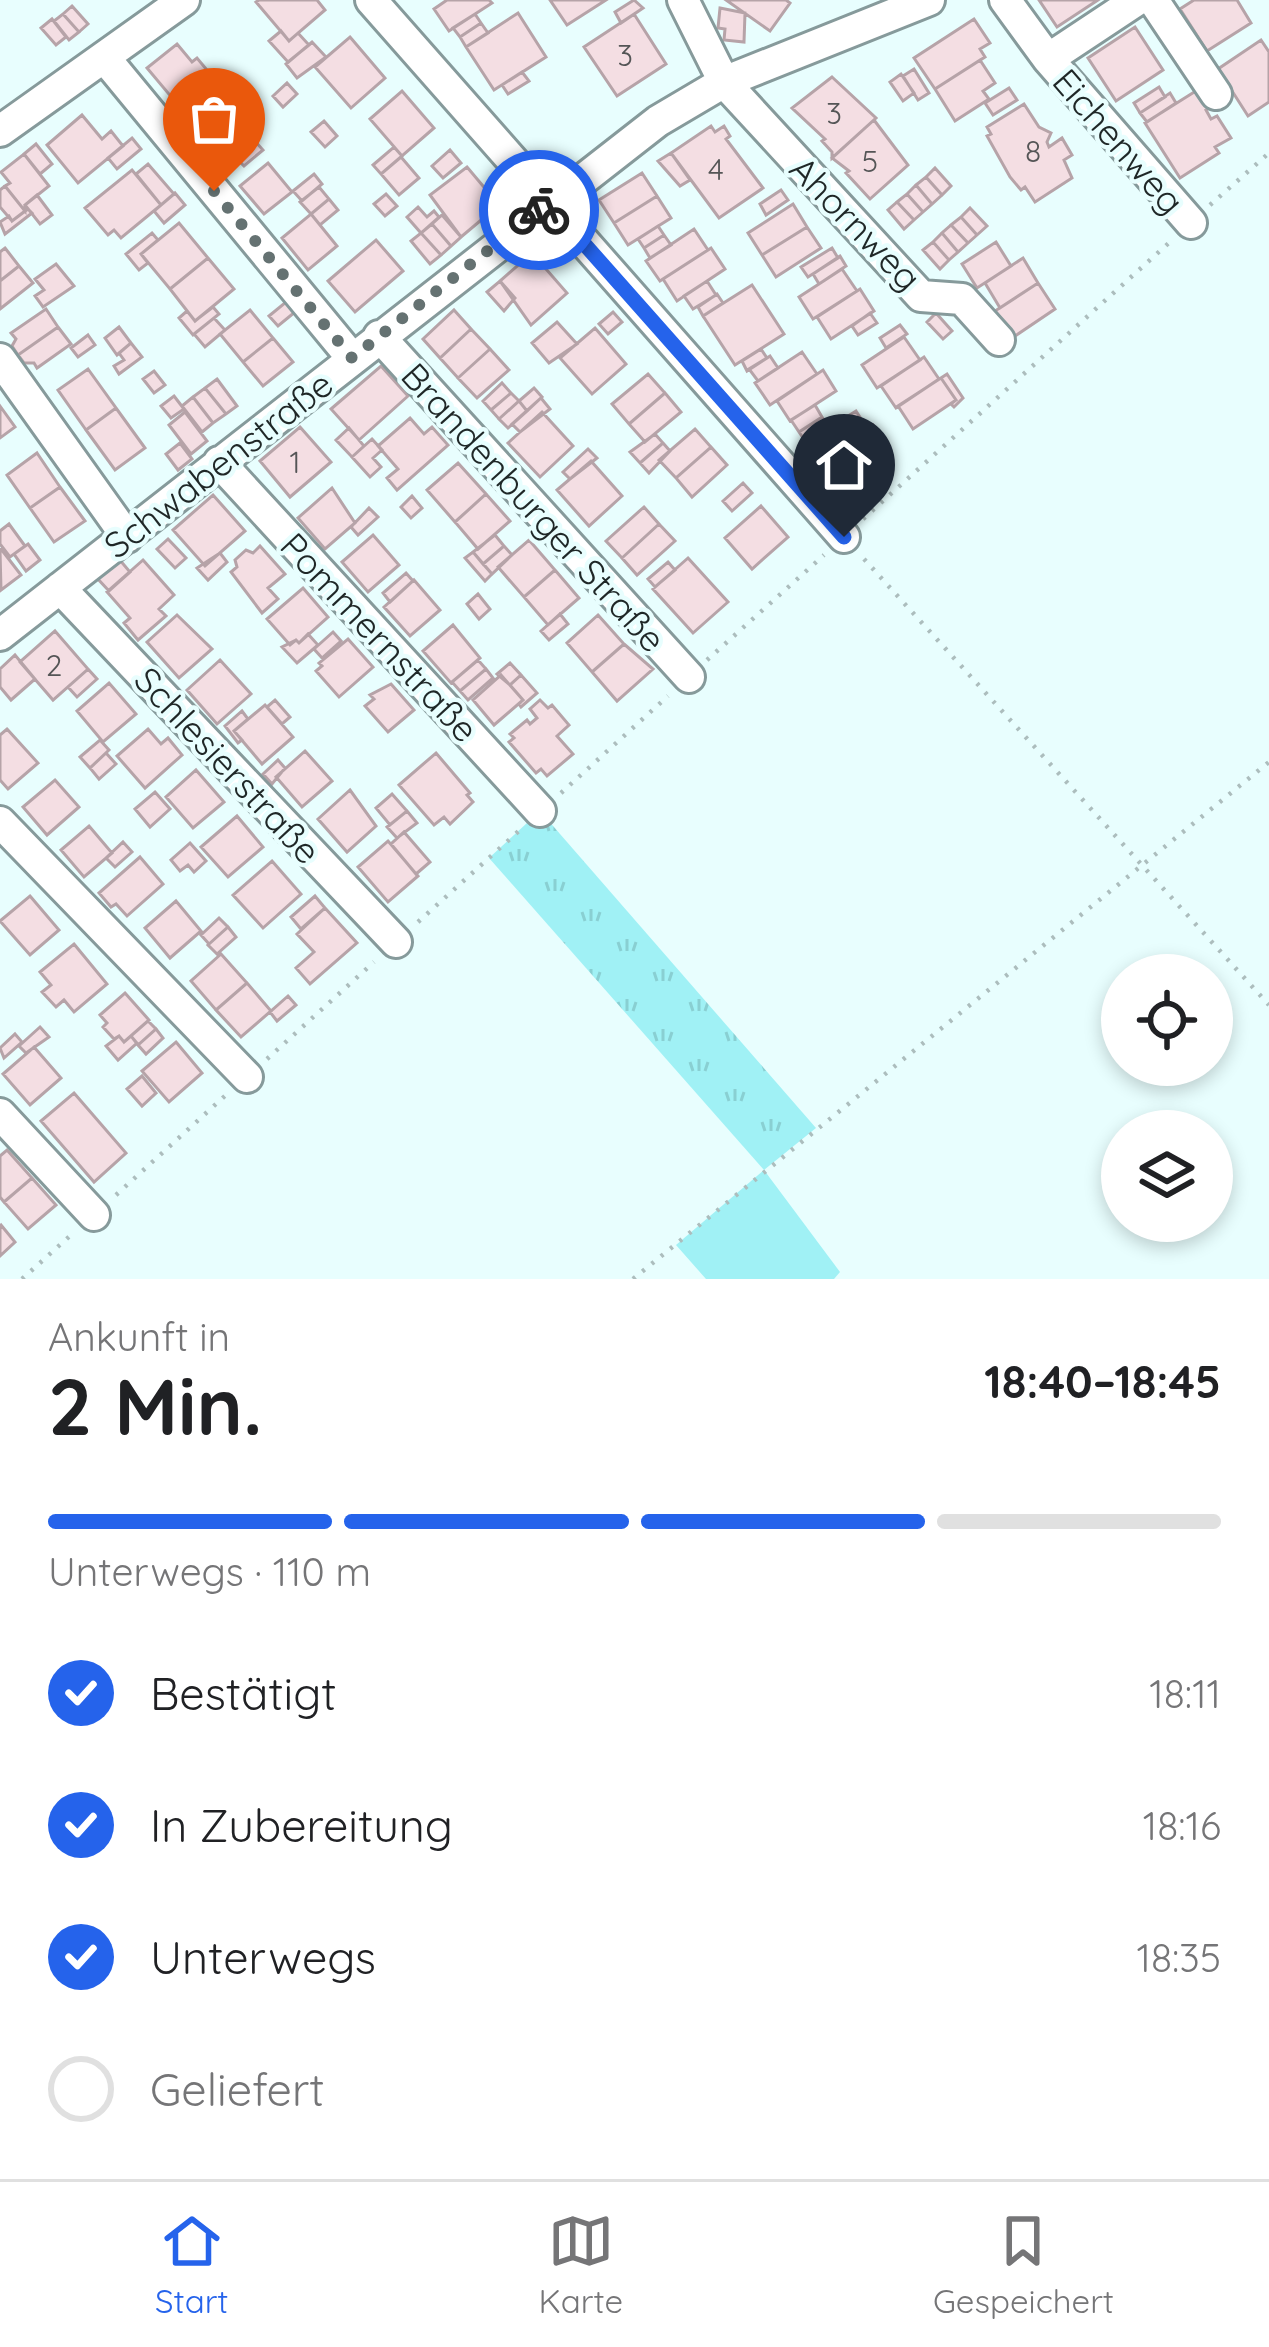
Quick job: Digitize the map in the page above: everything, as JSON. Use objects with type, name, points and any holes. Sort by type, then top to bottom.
[{"type":"street","points":[[0,131],[184,0]]},
{"type":"street","points":[[371,0],[844,537]]},
{"type":"street","name":"Ahornweg","points":[[683,0],[724,82],[921,296],[962,299],[999,340]]},
{"type":"street","name":"Schwabenstraße","points":[[0,635],[658,121],[724,82],[929,0]]},
{"type":"street","name":"Eichenweg","points":[[1005,0],[1048,58],[1191,223]]},
{"type":"street","name":"Eichenweg","points":[[1048,58],[1137,0]]},
{"type":"street","points":[[1153,0],[1216,94]]},
{"type":"street","points":[[104,58],[352,358]]},
{"type":"street","name":"Brandenburger Straße","points":[[379,336],[688,677]]},
{"type":"street","points":[[0,359],[127,537]]},
{"type":"street","name":"Pommernstraße","points":[[219,462],[541,811]]},
{"type":"street","name":"Schlesierstraße","points":[[60,588],[396,942]]},
{"type":"street","points":[[0,822],[247,1077]]},
{"type":"street","points":[[0,1114],[94,1215]]},
{"type":"path","points":[[22,1279],[1269,152]]},
{"type":"path","points":[[844,537],[1269,1005]]},
{"type":"path","points":[[633,1279],[1269,762]]},
{"type":"green space","points":[[540,811],[816,1128],[764,1170],[489,858]]},
{"type":"green space","points":[[764,1170],[840,1272],[834,1279],[706,1279],[676,1245]]},
{"type":"building","points":[[317,0],[325,10],[289,41],[256,2]]},
{"type":"building","points":[[447,0],[492,3],[449,31],[434,9]]},
{"type":"building","points":[[550,0],[606,0],[567,25]]},
{"type":"building","points":[[634,0],[643,8],[621,23],[615,12]]},
{"type":"building","points":[[726,0],[786,0],[790,3],[770,31]]},
{"type":"building","points":[[1039,0],[1098,0],[1057,27]]},
{"type":"building","points":[[1194,0],[1237,0],[1251,23],[1207,51],[1180,9]]},
{"type":"building","points":[[72,6],[88,24],[79,32],[63,14]]},
{"type":"building","points":[[720,8],[745,13],[744,42],[724,40],[725,29],[718,28]]},
{"type":"building","points":[[518,13],[546,57],[494,90],[466,47]]},
{"type":"building","points":[[63,14],[79,32],[69,40],[54,21]]},
{"type":"building","points":[[475,14],[481,23],[460,37],[453,28]]},
{"type":"building","points":[[634,14],[666,64],[617,96],[584,47]]},
{"type":"building","points":[[52,19],[66,37],[56,45],[41,28]]},
{"type":"building","points":[[974,19],[990,43],[980,49],[985,57],[935,89],[914,58]]},
{"type":"building","points":[[481,23],[488,33],[466,47],[460,37]]},
{"type":"building","points":[[1135,27],[1163,70],[1116,101],[1088,58]]},
{"type":"building","points":[[281,31],[289,41],[298,33],[309,45],[288,62],[269,41]]},
{"type":"building","points":[[350,37],[385,78],[351,108],[315,67]]},
{"type":"building","points":[[1261,40],[1269,52],[1269,102],[1248,116],[1218,69]]},
{"type":"building","points":[[312,42],[326,57],[297,78],[286,64]]},
{"type":"building","points":[[177,44],[192,62],[197,58],[207,70],[173,99],[147,68]]},
{"type":"building","points":[[980,60],[995,83],[983,91],[989,99],[955,121],[935,89]]},
{"type":"building","points":[[914,69],[929,93],[918,100],[903,76]]},
{"type":"building","points":[[522,72],[529,81],[508,94],[502,85]]},
{"type":"building","points":[[901,74],[914,93],[903,101],[890,82]]},
{"type":"building","points":[[223,77],[233,90],[211,101],[204,93]]},
{"type":"building","points":[[832,77],[876,118],[832,158],[825,139],[792,108]]},
{"type":"building","points":[[287,83],[297,94],[283,107],[273,96]]},
{"type":"building","points":[[188,86],[198,98],[179,114],[169,103]]},
{"type":"building","points":[[1159,87],[1165,97],[1140,113],[1134,103]]},
{"type":"building","points":[[1009,88],[1017,100],[993,115],[985,103]]},
{"type":"building","points":[[1199,89],[1211,107],[1206,110],[1211,119],[1217,116],[1231,138],[1215,147],[1219,153],[1180,178],[1145,123]]},
{"type":"building","points":[[402,91],[434,128],[402,156],[370,119]]},
{"type":"building","points":[[1170,93],[1176,103],[1147,122],[1140,113]]},
{"type":"building","points":[[221,94],[239,115],[249,107],[261,122],[250,131],[256,138],[250,147],[226,167],[187,122]]},
{"type":"building","points":[[1024,104],[1039,127],[1051,133],[1049,147],[1062,138],[1072,155],[1064,160],[1072,178],[1035,202],[1010,177],[987,136],[991,134],[987,127]]},
{"type":"building","points":[[82,115],[102,139],[111,131],[123,146],[78,183],[47,145]]},
{"type":"building","points":[[874,120],[908,165],[870,199],[846,173],[849,171],[832,158]]},
{"type":"building","points":[[324,121],[337,136],[325,147],[311,132]]},
{"type":"building","points":[[711,126],[715,132],[724,126],[730,136],[726,139],[763,188],[719,218],[671,153]]},
{"type":"building","points":[[132,138],[141,149],[117,169],[108,158]]},
{"type":"building","points":[[254,140],[263,150],[244,166],[236,158]]},
{"type":"building","points":[[36,144],[52,164],[40,174],[24,154]]},
{"type":"building","points":[[394,147],[402,156],[381,174],[373,165]]},
{"type":"building","points":[[450,150],[461,163],[443,178],[432,166]]},
{"type":"building","points":[[671,153],[690,180],[680,186],[658,161]]},
{"type":"building","points":[[24,154],[49,186],[25,205],[25,211],[5,186],[10,183],[1,172]]},
{"type":"building","points":[[401,157],[419,178],[399,195],[381,174]]},
{"type":"building","points":[[268,163],[292,192],[264,214],[240,186]]},
{"type":"building","points":[[148,164],[174,194],[161,205],[136,174]]},
{"type":"building","points":[[467,167],[499,205],[461,237],[430,195]]},
{"type":"building","points":[[935,168],[951,186],[942,195],[926,177]]},
{"type":"building","points":[[132,170],[161,205],[121,238],[114,230],[108,235],[85,208]]},
{"type":"building","points":[[642,173],[657,196],[614,223],[599,200]]},
{"type":"building","points":[[314,174],[322,184],[302,201],[293,191]]},
{"type":"building","points":[[926,177],[942,195],[932,204],[916,185]]},
{"type":"building","points":[[916,185],[932,204],[923,212],[907,194]]},
{"type":"building","points":[[5,186],[25,211],[12,221],[0,207],[0,190]]},
{"type":"building","points":[[319,187],[329,199],[311,214],[300,202]]},
{"type":"building","points":[[781,190],[788,200],[766,215],[760,204]]},
{"type":"building","points":[[175,193],[185,205],[164,223],[154,211]]},
{"type":"building","points":[[386,194],[397,206],[385,216],[374,204]]},
{"type":"building","points":[[907,194],[923,212],[914,220],[897,202]]},
{"type":"building","points":[[37,195],[52,215],[40,224],[25,205]]},
{"type":"building","points":[[657,196],[671,218],[628,245],[614,223]]},
{"type":"building","points":[[329,199],[338,210],[320,225],[311,214]]},
{"type":"building","points":[[897,202],[914,220],[904,229],[888,210]]},
{"type":"building","points":[[793,204],[807,227],[762,255],[748,233]]},
{"type":"building","points":[[418,207],[427,217],[434,211],[439,217],[421,233],[407,217]]},
{"type":"building","points":[[970,208],[987,226],[977,235],[961,217]]},
{"type":"building","points":[[28,209],[32,213],[5,234],[0,222],[9,216],[12,221]]},
{"type":"building","points":[[311,214],[337,246],[308,270],[282,238]]},
{"type":"building","points":[[442,215],[461,237],[451,246],[432,224]]},
{"type":"building","points":[[961,217],[977,235],[968,243],[951,225]]},
{"type":"building","points":[[179,223],[208,258],[170,289],[141,254]]},
{"type":"building","points":[[432,224],[451,246],[441,255],[421,233]]},
{"type":"building","points":[[951,225],[968,243],[958,252],[942,233]]},
{"type":"building","points":[[658,226],[664,235],[644,248],[638,239]]},
{"type":"building","points":[[807,227],[821,248],[776,277],[762,255]]},
{"type":"building","points":[[694,229],[708,250],[660,281],[646,261]]},
{"type":"building","points":[[152,233],[158,240],[141,254],[148,263],[139,270],[126,254]]},
{"type":"building","points":[[421,233],[441,255],[430,264],[411,241]]},
{"type":"building","points":[[942,233],[958,252],[949,260],[933,242]]},
{"type":"building","points":[[664,235],[671,245],[650,258],[644,248]]},
{"type":"building","points":[[376,240],[403,271],[355,312],[328,281]]},
{"type":"building","points":[[933,242],[949,260],[940,269],[923,250]]},
{"type":"building","points":[[996,242],[1011,266],[977,288],[962,264]]},
{"type":"building","points":[[5,248],[19,266],[0,281],[0,252]]},
{"type":"building","points":[[711,248],[725,269],[677,301],[663,279]]},
{"type":"building","points":[[832,248],[838,258],[808,277],[801,267]]},
{"type":"building","points":[[532,253],[567,293],[531,325],[500,281]]},
{"type":"building","points":[[840,256],[846,266],[819,284],[813,274]]},
{"type":"building","points":[[208,258],[234,289],[195,321],[170,289]]},
{"type":"building","points":[[1023,258],[1038,283],[1000,308],[985,283]]},
{"type":"building","points":[[56,264],[74,286],[43,307],[35,296],[44,290],[35,279]]},
{"type":"building","points":[[19,266],[33,283],[0,309],[0,281]]},
{"type":"building","points":[[842,269],[857,291],[813,319],[799,297]]},
{"type":"building","points":[[500,281],[515,298],[504,311],[487,292]]},
{"type":"building","points":[[707,281],[716,295],[693,309],[684,296]]},
{"type":"building","points":[[1038,283],[1055,309],[1015,336],[995,311]]},
{"type":"building","points":[[752,285],[784,334],[735,365],[703,316]]},
{"type":"building","points":[[860,289],[874,311],[831,339],[817,317]]},
{"type":"building","points":[[717,294],[723,303],[703,316],[698,307]]},
{"type":"building","points":[[286,302],[295,312],[278,326],[269,316]]},
{"type":"building","points":[[213,307],[219,314],[193,335],[179,318],[187,311],[195,321]]},
{"type":"building","points":[[46,309],[58,327],[18,355],[11,333]]},
{"type":"building","points":[[250,310],[273,338],[243,362],[220,334]]},
{"type":"building","points":[[454,310],[471,329],[440,358],[423,339]]},
{"type":"building","points":[[613,312],[622,322],[608,334],[599,324]]},
{"type":"building","points":[[870,313],[877,323],[858,335],[852,326]]},
{"type":"building","points":[[936,313],[952,331],[943,339],[927,322]]},
{"type":"building","points":[[214,318],[225,330],[205,347],[194,334]]},
{"type":"building","points":[[557,322],[577,344],[549,363],[532,343]]},
{"type":"building","points":[[900,325],[907,334],[886,348],[880,338]]},
{"type":"building","points":[[58,327],[71,344],[37,368],[24,363],[18,355]]},
{"type":"building","points":[[119,327],[131,343],[117,355],[105,338]]},
{"type":"building","points":[[595,328],[626,364],[592,394],[560,358]]},
{"type":"building","points":[[471,329],[490,349],[458,378],[440,358]]},
{"type":"building","points":[[88,335],[95,345],[78,357],[71,348]]},
{"type":"building","points":[[904,337],[920,360],[877,388],[862,365]]},
{"type":"building","points":[[273,338],[293,362],[263,386],[243,362]]},
{"type":"building","points":[[131,343],[142,357],[119,374],[114,366],[124,360],[119,353]]},
{"type":"building","points":[[490,349],[509,370],[477,398],[458,378]]},
{"type":"building","points":[[761,349],[767,358],[747,371],[742,361]]},
{"type":"building","points":[[802,352],[817,374],[770,405],[755,383]]},
{"type":"building","points":[[770,356],[778,368],[758,381],[749,369]]},
{"type":"building","points":[[924,357],[939,379],[896,408],[881,386]]},
{"type":"building","points":[[381,366],[408,396],[359,440],[331,409]]},
{"type":"building","points":[[88,369],[116,408],[86,430],[58,390]]},
{"type":"building","points":[[823,370],[836,391],[790,421],[777,401]]},
{"type":"building","points":[[154,371],[165,385],[154,393],[143,379]]},
{"type":"building","points":[[648,374],[665,393],[629,424],[612,404]]},
{"type":"building","points":[[947,374],[963,398],[954,407],[951,404],[956,400],[941,378]]},
{"type":"building","points":[[941,378],[956,400],[913,429],[898,406]]},
{"type":"building","points":[[217,379],[237,406],[226,414],[205,388]]},
{"type":"building","points":[[502,383],[511,393],[491,410],[483,401]]},
{"type":"building","points":[[205,388],[226,414],[213,423],[193,397]]},
{"type":"building","points":[[534,388],[542,397],[527,411],[519,401]]},
{"type":"building","points":[[511,393],[519,401],[499,419],[491,410]]},
{"type":"building","points":[[665,393],[681,412],[645,442],[629,424]]},
{"type":"building","points":[[174,396],[184,409],[171,418],[161,406]]},
{"type":"building","points":[[193,397],[213,423],[202,432],[182,406]]},
{"type":"building","points":[[541,398],[550,409],[520,432],[512,424]]},
{"type":"building","points":[[519,401],[527,411],[508,428],[499,419]]},
{"type":"building","points":[[815,405],[822,417],[799,432],[791,420]]},
{"type":"building","points":[[0,406],[15,427],[0,438]]},
{"type":"building","points":[[116,408],[145,448],[115,470],[86,430]]},
{"type":"building","points":[[856,411],[867,428],[873,425],[886,457],[838,487],[808,441]]},
{"type":"building","points":[[185,412],[207,441],[191,454],[169,425]]},
{"type":"building","points":[[542,412],[573,446],[540,477],[508,443]]},
{"type":"building","points":[[822,417],[829,428],[808,445],[799,432]]},
{"type":"building","points":[[410,418],[424,434],[432,427],[448,445],[397,490],[387,478],[398,469],[378,446]]},
{"type":"building","points":[[300,427],[331,462],[290,497],[260,461]]},
{"type":"building","points":[[349,428],[364,446],[352,457],[336,440]]},
{"type":"building","points":[[695,429],[711,447],[676,478],[659,460]]},
{"type":"building","points":[[655,434],[663,443],[640,463],[630,452]]},
{"type":"building","points":[[372,439],[382,450],[373,458],[381,467],[370,477],[352,457]]},
{"type":"building","points":[[180,443],[192,459],[178,470],[166,454]]},
{"type":"building","points":[[663,443],[670,451],[649,473],[640,463]]},
{"type":"building","points":[[711,447],[727,465],[692,497],[676,478]]},
{"type":"building","points":[[588,449],[597,458],[570,479],[563,472]]},
{"type":"building","points":[[37,453],[60,487],[30,508],[7,475]]},
{"type":"building","points":[[591,461],[622,496],[589,526],[557,490]]},
{"type":"building","points":[[458,463],[486,494],[455,522],[427,490]]},
{"type":"building","points":[[743,483],[752,493],[732,511],[723,501]]},
{"type":"building","points":[[60,487],[85,521],[54,542],[30,508]]},
{"type":"building","points":[[332,488],[355,523],[325,549],[298,518]]},
{"type":"building","points":[[486,494],[510,521],[478,549],[455,522]]},
{"type":"building","points":[[213,495],[245,531],[205,566],[173,530]]},
{"type":"building","points":[[412,496],[422,508],[411,518],[401,507]]},
{"type":"building","points":[[761,506],[788,537],[752,569],[725,538]]},
{"type":"building","points":[[644,507],[659,524],[622,558],[606,541]]},
{"type":"building","points":[[369,508],[378,517],[358,535],[351,527]]},
{"type":"building","points":[[9,524],[25,546],[10,557],[0,544],[0,531]]},
{"type":"building","points":[[659,524],[675,541],[637,575],[622,558]]},
{"type":"building","points":[[373,535],[399,565],[368,592],[342,562]]},
{"type":"building","points":[[495,535],[504,546],[483,564],[473,552]]},
{"type":"building","points":[[168,539],[186,558],[175,568],[157,549]]},
{"type":"building","points":[[529,540],[555,570],[524,597],[498,567]]},
{"type":"building","points":[[28,544],[40,560],[26,571],[14,554]]},
{"type":"building","points":[[260,546],[285,574],[268,588],[278,599],[262,613],[231,572],[246,550],[253,553]]},
{"type":"building","points":[[504,546],[512,555],[492,574],[483,564]]},
{"type":"building","points":[[0,550],[21,575],[1,590]]},
{"type":"building","points":[[473,552],[492,574],[485,581],[465,558]]},
{"type":"building","points":[[220,553],[227,562],[208,580],[197,568]]},
{"type":"building","points":[[688,558],[728,602],[693,633],[653,589]]},
{"type":"building","points":[[119,559],[130,572],[109,591],[97,578]]},
{"type":"building","points":[[143,560],[174,595],[159,609],[166,616],[138,640],[124,623],[130,618],[107,592]]},
{"type":"building","points":[[668,562],[675,570],[655,587],[648,579]]},
{"type":"building","points":[[555,570],[579,598],[548,625],[524,597]]},
{"type":"building","points":[[406,573],[413,581],[390,602],[383,593]]},
{"type":"building","points":[[414,580],[440,610],[410,636],[384,607]]},
{"type":"building","points":[[303,588],[328,617],[299,643],[290,645],[267,619]]},
{"type":"building","points":[[478,594],[490,609],[479,619],[467,604]]},
{"type":"building","points":[[560,614],[568,624],[549,640],[541,631]]},
{"type":"building","points":[[177,615],[212,649],[179,678],[147,642]]},
{"type":"building","points":[[598,615],[624,644],[592,672],[567,643]]},
{"type":"building","points":[[453,625],[480,658],[451,683],[423,651]]},
{"type":"building","points":[[55,631],[88,669],[53,700],[20,662]]},
{"type":"building","points":[[333,632],[341,641],[322,658],[314,649]]},
{"type":"building","points":[[308,634],[318,645],[297,663],[282,647],[296,640],[299,643]]},
{"type":"building","points":[[348,639],[373,667],[339,697],[316,671]]},
{"type":"building","points":[[624,644],[653,669],[617,701],[592,672]]},
{"type":"building","points":[[15,655],[35,679],[11,700],[0,687],[0,669]]},
{"type":"building","points":[[220,660],[251,694],[217,724],[187,690]]},
{"type":"building","points":[[478,660],[486,669],[460,691],[452,682]]},
{"type":"building","points":[[510,663],[521,675],[510,685],[497,674]]},
{"type":"building","points":[[88,669],[97,679],[77,697],[68,687]]},
{"type":"building","points":[[486,669],[493,678],[468,700],[460,691]]},
{"type":"building","points":[[501,675],[523,700],[494,725],[473,700]]},
{"type":"building","points":[[521,675],[537,693],[521,707],[523,700],[510,685]]},
{"type":"building","points":[[109,683],[136,714],[103,742],[77,711]]},
{"type":"building","points":[[391,684],[414,710],[388,732],[365,706],[374,699],[370,695]]},
{"type":"building","points":[[275,700],[290,717],[282,724],[267,707]]},
{"type":"building","points":[[540,700],[548,708],[552,705],[569,725],[557,736],[573,754],[547,776],[541,769],[536,773],[509,742],[514,738],[510,734],[537,718],[530,709]]},
{"type":"building","points":[[265,705],[293,737],[262,764],[234,731]]},
{"type":"building","points":[[242,711],[248,719],[234,731],[242,740],[238,743],[225,726]]},
{"type":"building","points":[[7,729],[38,763],[8,789],[0,780],[0,735]]},
{"type":"building","points":[[148,729],[161,744],[168,738],[182,755],[145,788],[117,756]]},
{"type":"building","points":[[100,740],[109,750],[90,768],[80,757]]},
{"type":"building","points":[[305,751],[332,781],[302,807],[276,777]]},
{"type":"building","points":[[106,753],[116,764],[99,779],[90,768]]},
{"type":"building","points":[[436,753],[473,802],[450,824],[444,817],[434,825],[399,785]]},
{"type":"building","points":[[278,760],[285,768],[272,784],[263,774]]},
{"type":"building","points":[[196,770],[224,802],[193,828],[166,797]]},
{"type":"building","points":[[55,780],[79,807],[47,835],[23,807]]},
{"type":"building","points":[[350,790],[376,826],[347,852],[318,819]]},
{"type":"building","points":[[155,792],[170,809],[150,827],[135,809]]},
{"type":"building","points":[[392,794],[407,811],[390,825],[376,808]]},
{"type":"building","points":[[407,811],[417,823],[397,838],[387,827]]},
{"type":"building","points":[[237,816],[263,847],[228,877],[201,847]]},
{"type":"building","points":[[89,826],[112,853],[84,877],[61,850]]},
{"type":"building","points":[[404,832],[430,862],[416,874],[391,844]]},
{"type":"building","points":[[388,841],[418,876],[388,902],[358,867]]},
{"type":"building","points":[[123,842],[132,852],[115,867],[106,858]]},
{"type":"building","points":[[190,843],[206,861],[194,872],[188,865],[180,871],[171,860]]},
{"type":"building","points":[[140,857],[163,884],[127,916],[99,893]]},
{"type":"building","points":[[272,861],[301,894],[263,928],[233,895]]},
{"type":"building","points":[[30,896],[59,930],[30,955],[0,921]]},
{"type":"building","points":[[315,896],[325,908],[301,929],[291,917]]},
{"type":"building","points":[[176,901],[201,931],[170,958],[145,928]]},
{"type":"building","points":[[325,908],[357,943],[310,984],[296,968],[314,952],[297,934]]},
{"type":"building","points":[[219,918],[228,927],[209,944],[201,935]]},
{"type":"building","points":[[228,927],[236,937],[217,954],[208,945]]},
{"type":"building","points":[[74,944],[107,984],[74,1012],[64,1000],[56,1007],[42,992],[51,985],[40,972]]},
{"type":"building","points":[[221,954],[247,983],[216,1010],[191,981]]},
{"type":"building","points":[[247,983],[271,1011],[241,1037],[216,1010]]},
{"type":"building","points":[[125,993],[149,1020],[124,1042],[103,1027],[107,1023],[100,1015]]},
{"type":"building","points":[[288,996],[296,1005],[277,1021],[270,1012]]},
{"type":"building","points":[[148,1021],[156,1029],[138,1045],[131,1036]]},
{"type":"building","points":[[40,1027],[49,1037],[26,1053],[19,1046]]},
{"type":"building","points":[[156,1029],[163,1038],[146,1054],[138,1045]]},
{"type":"building","points":[[15,1034],[22,1042],[4,1058],[0,1048]]},
{"type":"building","points":[[119,1036],[124,1042],[131,1036],[137,1043],[118,1060],[106,1046]]},
{"type":"building","points":[[176,1042],[202,1073],[169,1102],[142,1071]]},
{"type":"building","points":[[34,1047],[61,1078],[30,1105],[3,1074]]},
{"type":"building","points":[[142,1076],[156,1093],[142,1106],[127,1089]]},
{"type":"building","points":[[74,1093],[126,1153],[94,1182],[41,1121]]},
{"type":"building","points":[[7,1150],[32,1178],[4,1202],[0,1156]]},
{"type":"building","points":[[32,1178],[56,1205],[28,1229],[4,1202]]},
{"type":"building","points":[[0,1226],[15,1242],[0,1256]]},
{"type":"way so far","points":[[214,191],[352,358],[539,210]]},
{"type":"route","points":[[539,210],[548,203],[844,537]]}]
